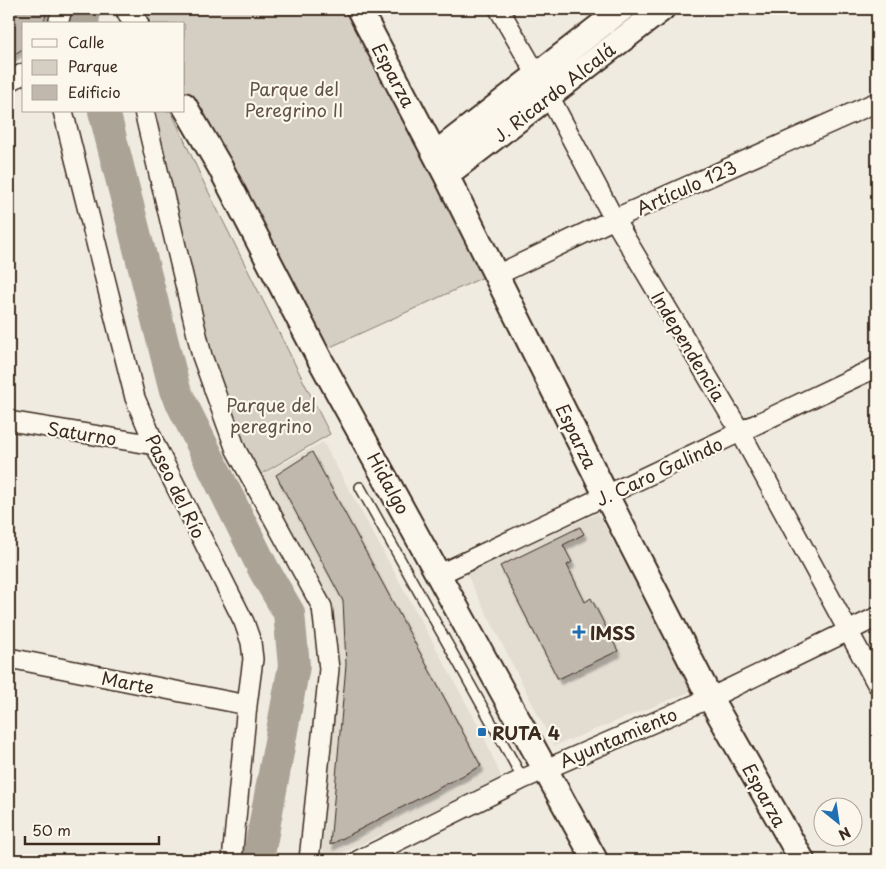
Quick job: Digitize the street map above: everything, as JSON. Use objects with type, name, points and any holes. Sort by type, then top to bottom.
[{"type":"street","points":[[59,22],[62,9]]},
{"type":"street","points":[[128,9],[136,22]]},
{"type":"street","points":[[138,22],[141,9]]},
{"type":"street","name":"Esparza","points":[[359,9],[497,275],[606,495],[710,698],[802,860]]},
{"type":"street","name":"Independencia","points":[[500,9],[549,96],[614,219],[741,433],[877,684]]},
{"type":"street","name":"J. Ricardo Alcalá","points":[[435,154],[622,9]]},
{"type":"street","name":"J. Ricardo Alcalá","points":[[446,175],[662,9]]},
{"type":"street","points":[[9,82],[22,74]]},
{"type":"street","name":"Artículo 123","points":[[497,275],[614,219],[877,102]]},
{"type":"street","name":"Hidalgo","points":[[185,107],[220,167],[318,356],[440,574],[595,860]]},
{"type":"street","name":"Paseo del Río","points":[[63,112],[135,398],[155,444],[244,622],[251,642],[253,659],[232,860]]},
{"type":"street","points":[[144,112],[202,356],[236,450],[322,607],[329,669],[309,860]]},
{"type":"street","name":"J. Caro Galindo","points":[[440,574],[877,367]]},
{"type":"street","name":"Saturno","points":[[9,421],[155,444]]},
{"type":"street","name":"Ayuntamiento","points":[[359,860],[546,768],[710,698],[877,617]]},
{"type":"street","name":"Marte","points":[[9,658],[247,705]]},
{"type":"lane","points":[[360,487],[523,779]]},
{"type":"shaded area","points":[[323,442],[482,732],[502,779],[327,860],[322,860],[333,670],[329,606],[257,478]]},
{"type":"shaded area","name":"IMSS","points":[[598,513],[692,691],[554,746],[466,573]]},
{"type":"green space","name":"Parque del Peregrino II","points":[[142,9],[348,9],[488,275],[326,349],[231,161],[185,96],[185,22],[140,22]]},
{"type":"green space","name":"Parque del peregrino","points":[[147,112],[171,112],[203,181],[330,434],[253,479],[200,338]]},
{"type":"building","points":[[9,9],[48,9],[44,22],[22,22],[22,49],[9,58]]},
{"type":"building","points":[[312,452],[481,766],[330,845],[346,665],[343,601],[276,475]]},
{"type":"building","points":[[580,527],[584,534],[563,545],[572,562],[567,565],[585,602],[591,598],[618,651],[558,679],[500,566]]},
{"type":"waterway","points":[[83,22],[85,9]]},
{"type":"waterway","points":[[104,112],[175,390],[264,570],[289,613],[294,666],[258,860]]},
{"type":"place","name":"IMSS","points":[[579,632]]},
{"type":"place","name":"RUTA 4","points":[[482,732]]}]
